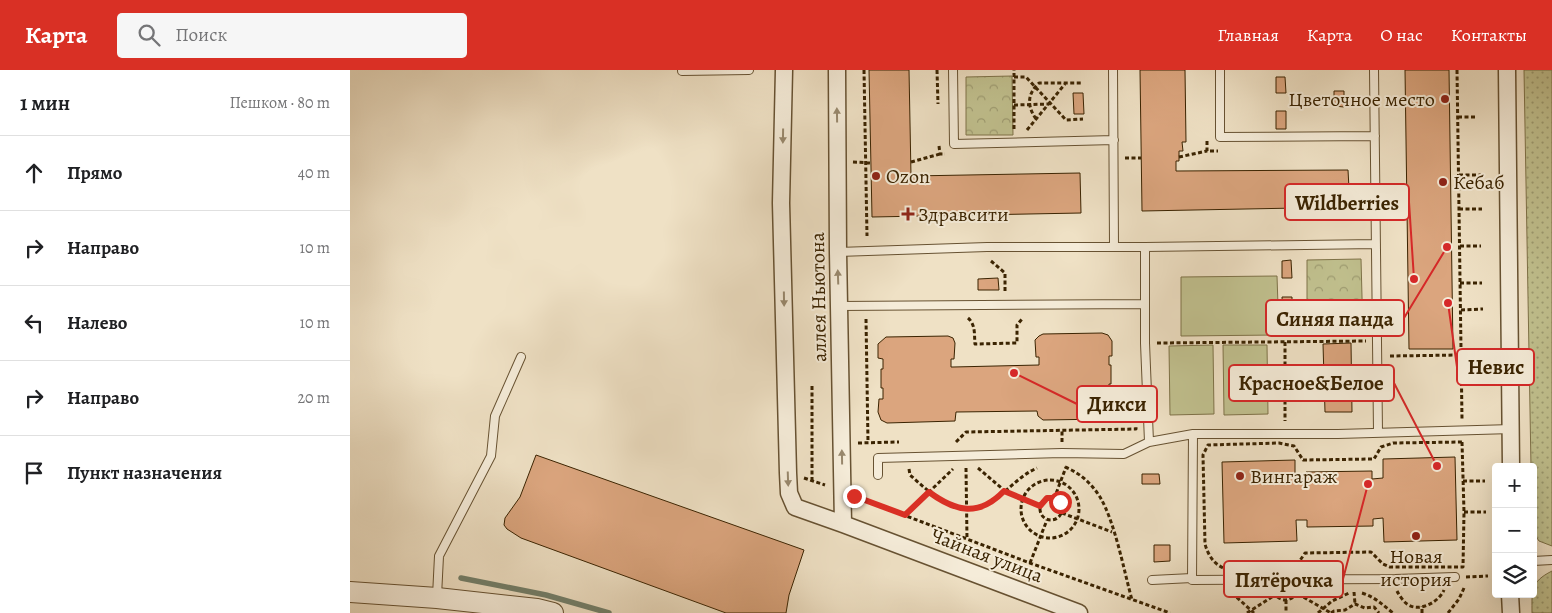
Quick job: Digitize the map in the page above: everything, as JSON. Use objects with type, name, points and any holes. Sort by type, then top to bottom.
[{"type":"street","name":"аллея Ньютона","points":[[784,70],[782,203],[788,480],[789,493],[796,507]]},
{"type":"street","name":"аллея Ньютона","points":[[836,70],[843,524]]},
{"type":"street","points":[[1507,70],[1511,463]]},
{"type":"street","name":"Чайная улица","points":[[796,507],[1079,613]]},
{"type":"street","points":[[350,592],[537,608],[553,613]]},
{"type":"street","points":[[1510,598],[1511,613]]},
{"type":"lane","points":[[682,70],[749,70]]},
{"type":"lane","points":[[953,70],[954,144],[1114,140]]},
{"type":"lane","points":[[1113,70],[1114,246]]},
{"type":"lane","points":[[1220,70],[1220,138],[1375,136]]},
{"type":"lane","points":[[1374,70],[1378,432]]},
{"type":"lane","points":[[838,252],[987,247],[1376,244]]},
{"type":"lane","points":[[1145,247],[1145,343],[1149,442]]},
{"type":"lane","points":[[839,306],[1145,304]]},
{"type":"lane","points":[[437,598],[439,556],[491,456],[495,416],[521,357]]},
{"type":"lane","points":[[878,474],[878,458],[1124,454],[1149,442],[1193,434],[1338,434],[1512,429]]},
{"type":"lane","points":[[1192,578],[1193,434]]},
{"type":"lane","points":[[1537,561],[1552,560]]},
{"type":"lane","points":[[1152,580],[1192,578],[1192,580],[1224,580],[1455,577]]},
{"type":"path","points":[[864,70],[866,236]]},
{"type":"path","points":[[937,70],[938,107]]},
{"type":"path","points":[[1014,70],[1014,142]]},
{"type":"path","points":[[1454,418],[1462,418],[1457,70]]},
{"type":"path","points":[[1014,77],[1026,77],[1066,120],[1083,119]]},
{"type":"path","points":[[1036,119],[1031,111],[1029,96],[1039,83],[1082,83]]},
{"type":"path","points":[[1014,130],[1026,131],[1065,84]]},
{"type":"path","points":[[1014,105],[1049,103]]},
{"type":"path","points":[[1458,117],[1476,117]]},
{"type":"path","points":[[1207,133],[1207,151]]},
{"type":"path","points":[[940,144],[940,154]]},
{"type":"path","points":[[1179,157],[1207,151],[1226,151]]},
{"type":"path","points":[[911,162],[940,154],[949,154]]},
{"type":"path","points":[[1459,175],[1481,175]]},
{"type":"path","points":[[1459,210],[1482,209]]},
{"type":"path","points":[[858,236],[876,236]]},
{"type":"path","points":[[1460,246],[1481,246]]},
{"type":"path","points":[[987,247],[988,258],[1005,273],[1005,294],[1010,304]]},
{"type":"path","points":[[1460,283],[1482,283]]},
{"type":"path","points":[[1461,310],[1482,310]]},
{"type":"path","points":[[960,315],[972,322],[975,344],[1016,343],[1018,324],[1020,319],[1026,316]]},
{"type":"path","points":[[866,318],[868,442]]},
{"type":"path","points":[[858,319],[875,318]]},
{"type":"path","points":[[1158,333],[1158,353]]},
{"type":"path","points":[[1366,341],[1366,350]]},
{"type":"path","points":[[1145,343],[1389,341],[1389,365]]},
{"type":"path","points":[[1285,342],[1286,444]]},
{"type":"path","points":[[1389,356],[1462,355]]},
{"type":"path","points":[[812,386],[812,481]]},
{"type":"path","points":[[947,442],[956,442],[966,432],[1136,429],[1136,420]]},
{"type":"path","points":[[1285,421],[1294,421]]},
{"type":"path","points":[[966,432],[967,539]]},
{"type":"path","points":[[852,443],[905,442]]},
{"type":"path","points":[[1462,442],[1463,567],[1390,567],[1383,564],[1371,552],[1306,553],[1300,562],[1284,569],[1228,570],[1216,563],[1208,555],[1205,544],[1203,455],[1208,445],[1286,444],[1294,446],[1303,460],[1374,460],[1381,448],[1393,443],[1462,442]]},
{"type":"path","points":[[966,457],[1004,491],[1040,506]]},
{"type":"path","points":[[905,515],[966,457]]},
{"type":"path","points":[[907,459],[910,475],[929,492],[950,506],[966,509],[984,506],[1028,472],[1039,467]]},
{"type":"path","points":[[1054,498],[1064,467],[1077,473],[1099,495],[1104,504],[1132,600]]},
{"type":"path","points":[[799,477],[828,487]]},
{"type":"path","points":[[1051,479],[1060,481],[1074,492],[1078,500],[1080,510],[1078,519],[1074,527],[1067,533],[1058,537],[1040,536],[1032,532],[1022,517],[1023,499],[1027,491],[1042,481],[1051,479]]},
{"type":"path","points":[[1463,481],[1485,481]]},
{"type":"path","points":[[854,496],[1030,563],[1170,613]]},
{"type":"path","points":[[1047,498],[1054,498],[1062,506],[1062,513],[1057,519],[1047,520],[1040,514],[1040,506],[1047,498]]},
{"type":"path","points":[[1464,512],[1486,512]]},
{"type":"path","points":[[1062,513],[1113,533]]},
{"type":"path","points":[[1030,563],[1047,520]]},
{"type":"path","points":[[1455,577],[1488,576]]},
{"type":"path","points":[[1224,580],[1230,590],[1250,612],[1275,595]]},
{"type":"path","points":[[1354,592],[1355,604]]},
{"type":"path","points":[[1318,613],[1332,601],[1354,592],[1369,595],[1392,613]]},
{"type":"path","points":[[1298,594],[1331,613],[1345,610],[1355,604]]},
{"type":"path","points":[[1286,600],[1286,613]]},
{"type":"path","points":[[1355,604],[1365,608],[1374,608],[1379,613]]},
{"type":"path","points":[[1422,606],[1422,613]]},
{"type":"green space","points":[[1524,70],[1552,70],[1552,546],[1539,541],[1537,538],[1537,463],[1531,463]]},
{"type":"green space","points":[[1012,76],[1013,135],[966,135],[966,77]]},
{"type":"green space","points":[[1361,259],[1363,334],[1307,334],[1307,260]]},
{"type":"green space","points":[[1277,276],[1279,335],[1181,336],[1181,277]]},
{"type":"green space","points":[[1213,345],[1214,414],[1170,415],[1169,346]]},
{"type":"green space","points":[[1223,345],[1267,345],[1268,414],[1224,415]]},
{"type":"green space","points":[[1552,571],[1552,613],[1532,613],[1532,598],[1537,598],[1537,582]]},
{"type":"building","points":[[869,70],[909,70],[911,176],[1080,173],[1081,213],[872,217]]},
{"type":"building","points":[[1140,70],[1185,70],[1186,142],[1182,142],[1183,151],[1179,151],[1176,171],[1348,170],[1350,207],[1142,211]]},
{"type":"building","points":[[1405,70],[1449,70],[1453,349],[1409,349]]},
{"type":"building","points":[[1276,77],[1285,77],[1286,93],[1276,93]]},
{"type":"building","points":[[1334,91],[1344,91],[1344,107],[1334,106]]},
{"type":"building","points":[[1073,93],[1083,93],[1084,114],[1074,114]]},
{"type":"building","points":[[1276,111],[1286,111],[1286,129],[1276,129]]},
{"type":"building","points":[[1291,260],[1292,278],[1282,278],[1282,261]]},
{"type":"building","points":[[998,278],[999,290],[978,290],[978,279]]},
{"type":"building","points":[[1282,297],[1292,297],[1292,314],[1283,315]]},
{"type":"building","points":[[1102,333],[1108,335],[1112,341],[1112,356],[1109,356],[1111,384],[1109,384],[1109,395],[1113,395],[1114,410],[1112,416],[1108,419],[1043,420],[1038,416],[1037,411],[956,412],[955,421],[887,423],[881,420],[878,412],[879,399],[883,399],[881,369],[883,369],[883,359],[878,358],[878,344],[886,337],[948,336],[953,338],[955,343],[954,359],[951,359],[951,367],[953,367],[1039,365],[1039,357],[1036,357],[1035,340],[1039,336],[1043,334]]},
{"type":"building","points":[[1351,343],[1352,412],[1325,412],[1323,344]]},
{"type":"building","points":[[536,455],[804,550],[789,595],[786,613],[726,613],[521,538],[507,529],[504,525],[505,518],[520,497]]},
{"type":"building","points":[[1455,457],[1457,540],[1384,542],[1383,518],[1373,519],[1373,526],[1307,527],[1307,520],[1296,520],[1297,541],[1224,543],[1222,462],[1295,460],[1295,479],[1306,479],[1306,472],[1372,471],[1372,479],[1383,478],[1383,459]]},
{"type":"building","points":[[1142,474],[1159,474],[1160,484],[1142,484]]},
{"type":"building","points":[[1154,545],[1170,545],[1170,561],[1154,562]]},
{"type":"waterway","points":[[461,578],[546,595],[609,613]]},
{"type":"place","name":"Цветочное место","points":[[1445,99]]},
{"type":"place","name":"Ozon","points":[[876,176]]},
{"type":"place","name":"Кебаб","points":[[1443,182]]},
{"type":"place","name":"Здравсити","points":[[908,214]]},
{"type":"place","name":"Синяя панда","points":[[1447,247]]},
{"type":"place","name":"Wildberries","points":[[1414,279]]},
{"type":"place","name":"Невис","points":[[1448,303]]},
{"type":"place","name":"Дикси","points":[[1014,373]]},
{"type":"place","name":"Красное&Белое","points":[[1437,466]]},
{"type":"place","name":"Вингараж","points":[[1240,476]]},
{"type":"place","name":"Пятёрочка","points":[[1368,484]]},
{"type":"place","name":"Новая история","points":[[1416,536]]},
{"type":"route","points":[[854,496],[905,515],[929,492],[950,506],[966,509],[984,506],[999,497],[1004,491],[1040,506],[1047,498],[1054,498],[1060,502]]}]
